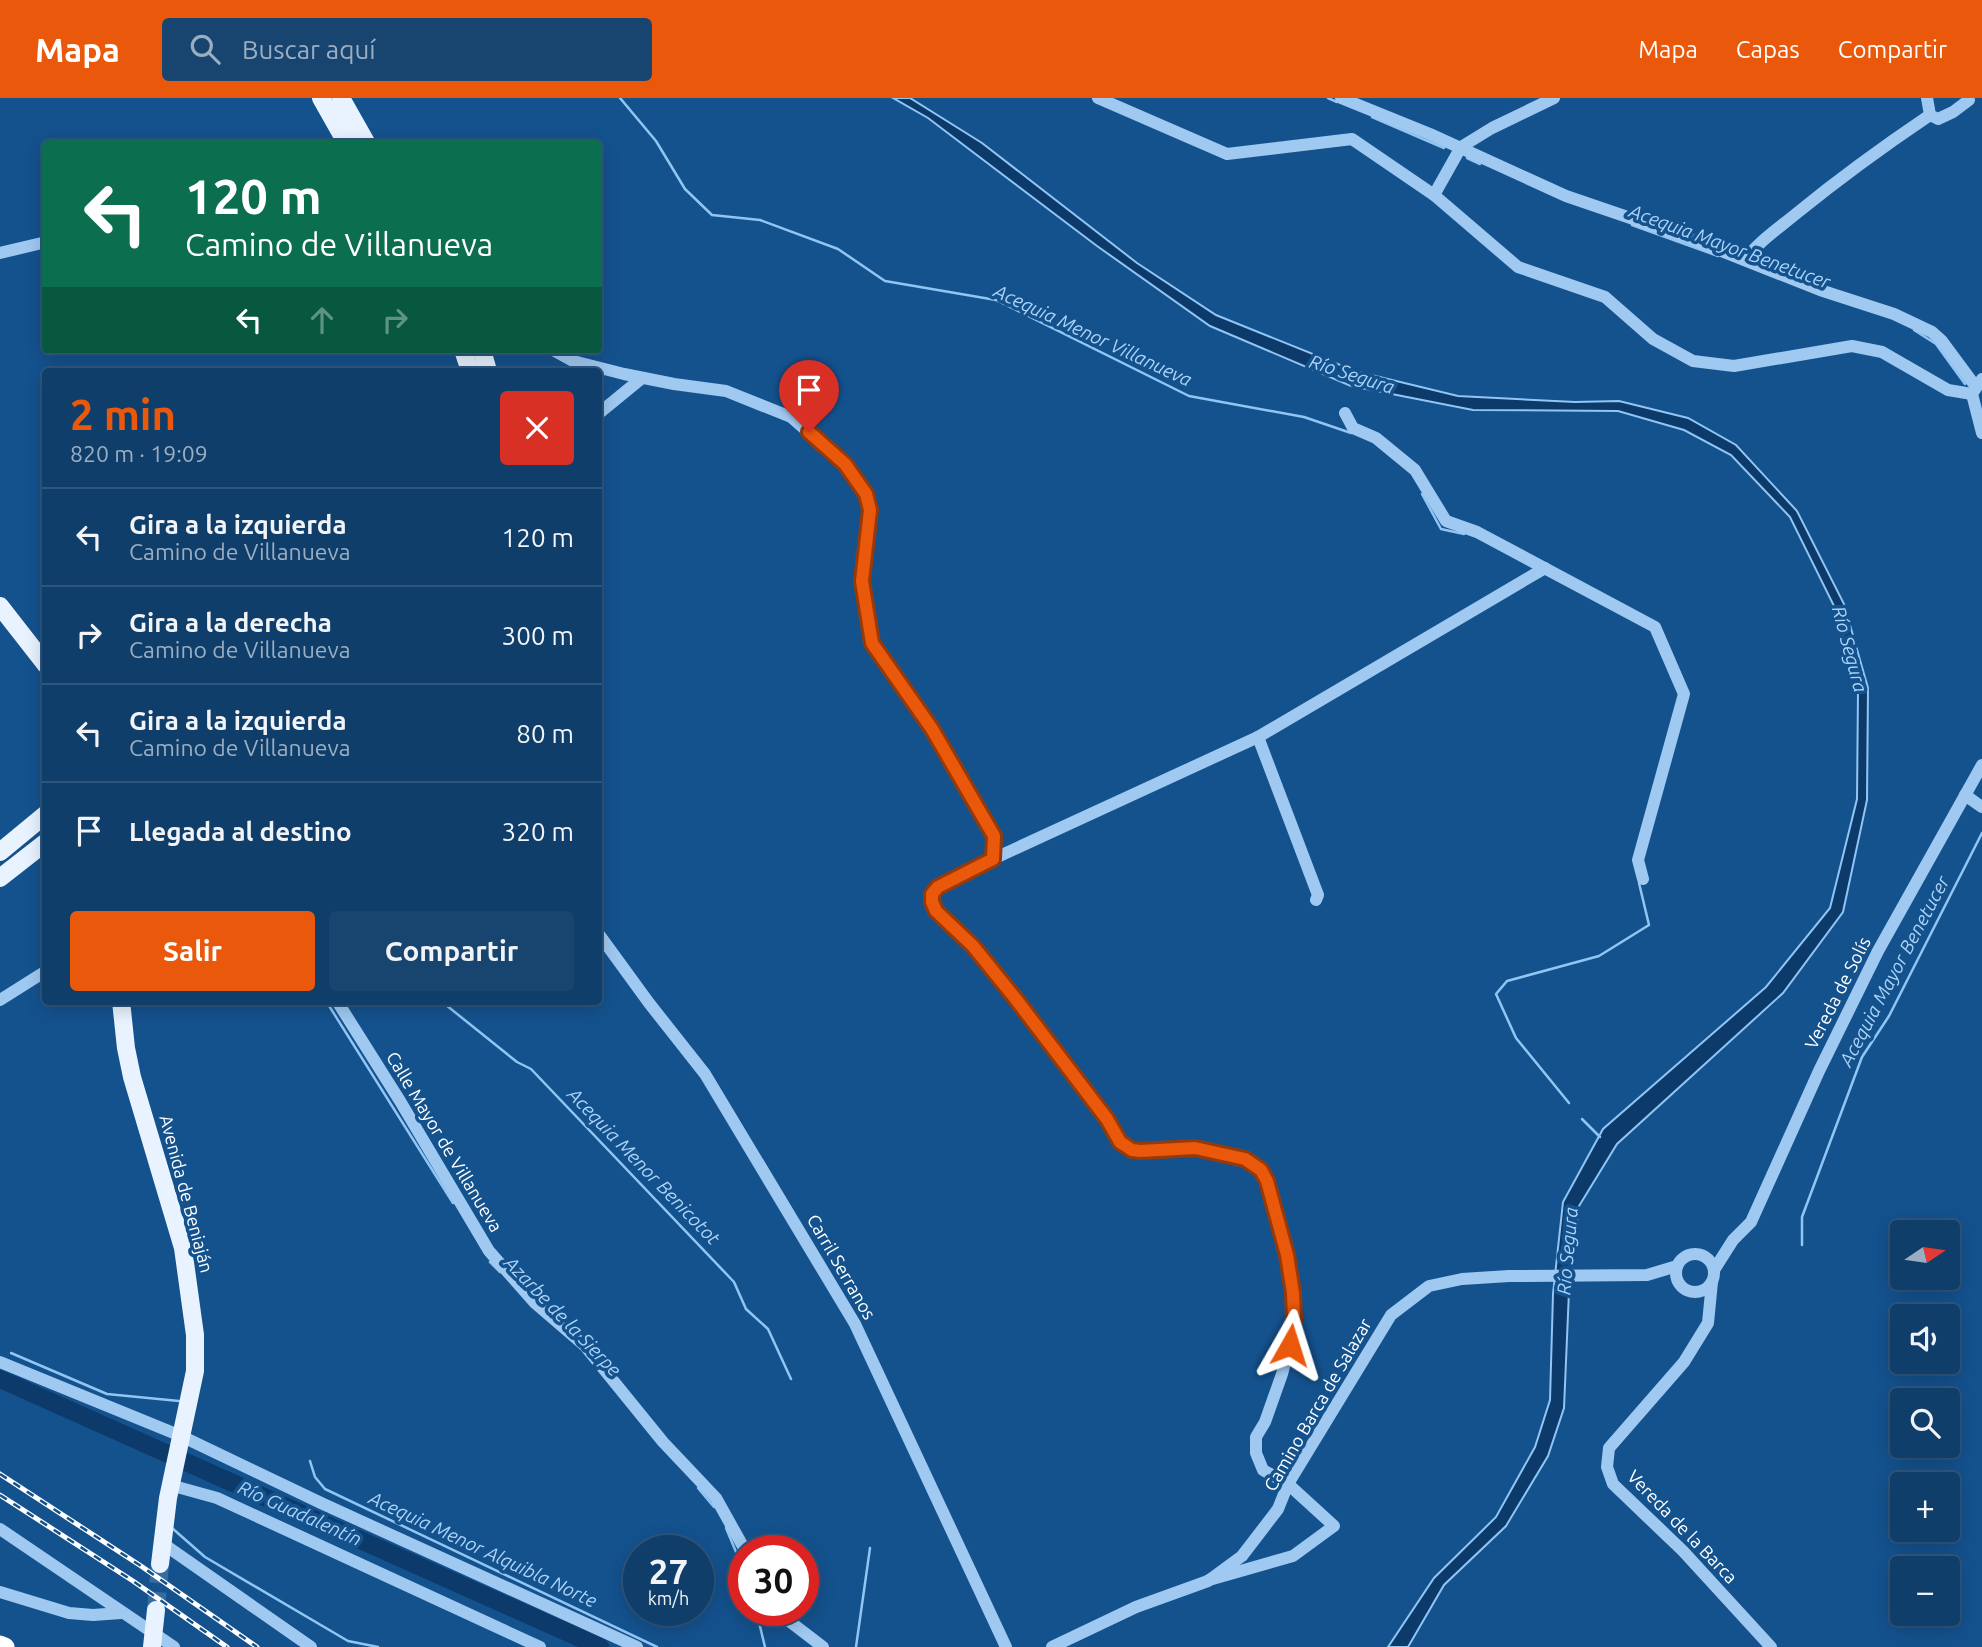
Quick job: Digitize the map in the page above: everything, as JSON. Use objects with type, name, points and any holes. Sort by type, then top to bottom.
[{"type":"highway","points":[[0,1645],[5,1647]]},
{"type":"main road","points":[[321,98],[345,140]]},
{"type":"main road","points":[[341,98],[365,140]]},
{"type":"main road","points":[[0,606],[42,659]]},
{"type":"main road","points":[[0,852],[42,817]]},
{"type":"main road","points":[[0,878],[42,845]]},
{"type":"main road","name":"Avenida de Beniaján","points":[[121,1005],[132,1077],[178,1231],[191,1294],[196,1360],[171,1481],[160,1564]]},
{"type":"main road","points":[[153,1640],[156,1610]]},
{"type":"street","points":[[1098,98],[1227,154],[1352,139],[1434,194],[1518,267],[1605,297],[1653,339],[1693,361],[1734,366],[1852,346],[1882,352],[1948,390],[1979,389]]},
{"type":"street","points":[[1340,98],[1461,148],[1566,197],[1686,237],[1820,290],[1894,314],[1931,332],[1942,341],[1979,389],[1982,432]]},
{"type":"street","points":[[1434,194],[1461,148],[1492,128],[1555,98]]},
{"type":"street","points":[[1927,98],[1930,115],[1938,120],[1969,100]]},
{"type":"street","points":[[1745,260],[1754,248],[1830,186],[1930,115]]},
{"type":"street","points":[[0,253],[42,243]]},
{"type":"street","points":[[560,354],[573,361],[601,368]]},
{"type":"street","points":[[602,368],[642,378],[726,391],[791,416],[845,464],[866,494],[870,510],[862,581],[872,643],[932,729],[994,836],[993,859]]},
{"type":"street","points":[[602,411],[642,378]]},
{"type":"street","points":[[1345,413],[1353,428],[1376,438],[1415,470],[1446,521],[1477,532],[1655,627],[1684,694],[1638,860],[1643,879]]},
{"type":"street","points":[[1209,1580],[1293,1556],[1334,1526],[1288,1484],[1263,1470],[1256,1453],[1256,1437],[1265,1422],[1282,1374],[1294,1319],[1287,1255],[1267,1181],[1261,1170],[1245,1159],[1195,1148],[1132,1150],[1120,1142],[1107,1119],[1015,998],[973,946],[936,911],[932,894],[938,887],[993,859],[1258,737],[1545,568]]},
{"type":"street","points":[[1258,737],[1318,895],[1315,900]]},
{"type":"street","name":"Vereda de Solís","points":[[1713,1276],[1734,1240],[1751,1222],[1819,1071],[1878,951],[1982,765]]},
{"type":"street","points":[[1965,794],[1982,807]]},
{"type":"street","name":"Carril Serranos","points":[[602,938],[705,1074],[855,1324],[1006,1647]]},
{"type":"street","points":[[0,1000],[42,974]]},
{"type":"street","name":"Calle Mayor de Villanueva","points":[[340,1005],[489,1251],[535,1303],[585,1346],[663,1442],[716,1498],[737,1535]]},
{"type":"street","name":"Vereda de Solís","points":[[1703,1255],[1734,1240]]},
{"type":"street","points":[[1708,1323],[1713,1276],[1712,1264],[1703,1255],[1686,1255],[1676,1266],[1679,1284],[1689,1291],[1696,1292],[1707,1287],[1713,1276]]},
{"type":"street","name":"Camino Barca de Salazar","points":[[1052,1647],[1136,1607],[1209,1580],[1242,1556],[1278,1509],[1288,1484],[1391,1315],[1429,1286],[1462,1279],[1509,1276],[1647,1275],[1676,1266]]},
{"type":"street","name":"Camino Barca de Salazar","points":[[1647,1275],[1679,1284]]},
{"type":"street","points":[[1696,1292],[1708,1323]]},
{"type":"street","name":"Vereda de la Barca","points":[[1708,1323],[1684,1362],[1609,1448],[1607,1467],[1613,1484],[1683,1551],[1771,1647]]},
{"type":"street","points":[[0,1362],[181,1439],[637,1647]]},
{"type":"street","points":[[171,1481],[217,1499],[540,1647]]},
{"type":"street","points":[[0,1529],[121,1613],[153,1640],[174,1647]]},
{"type":"street","points":[[162,1543],[311,1647]]},
{"type":"street","points":[[0,1592],[69,1613],[121,1613]]},
{"type":"street","points":[[796,1626],[823,1647]]},
{"type":"water","name":"Río Segura","points":[[893,98],[910,98],[982,143],[1137,263],[1216,315],[1355,371],[1458,396],[1575,402],[1619,401],[1688,418],[1736,445],[1797,511],[1844,604],[1868,688],[1867,800],[1843,912],[1783,993],[1617,1144],[1579,1206],[1569,1291],[1564,1408],[1548,1456],[1506,1526],[1444,1585],[1408,1647],[1388,1647],[1434,1578],[1496,1517],[1535,1447],[1550,1400],[1553,1294],[1563,1202],[1603,1129],[1766,987],[1830,908],[1857,799],[1858,691],[1836,610],[1790,517],[1731,455],[1684,430],[1618,411],[1473,410],[1351,386],[1210,326],[1097,246],[928,118]]},
{"type":"waterway","name":"Acequia Menor Villanueva","points":[[620,98],[656,141],[685,189],[712,215],[760,220],[838,249],[885,281],[996,300],[1189,396],[1304,417],[1351,433]]},
{"type":"waterway","name":"Acequia Mayor Benetucer","points":[[1328,98],[1337,102]]},
{"type":"waterway","name":"Acequia Mayor Benetucer","points":[[1372,117],[1444,148]]},
{"type":"waterway","name":"Acequia Mayor Benetucer","points":[[1467,158],[1480,164]]},
{"type":"waterway","name":"Acequia Mayor Benetucer","points":[[1632,225],[1718,256]]},
{"type":"waterway","name":"Acequia Mayor Benetucer","points":[[1914,330],[1936,344],[1965,384]]},
{"type":"waterway","name":"Acequia Menor Villanueva","points":[[1422,494],[1441,529],[1464,534]]},
{"type":"waterway","name":"Acequia Mayor Benetucer","points":[[1802,1245],[1802,1217],[1862,1057],[1889,1016],[1982,833]]},
{"type":"waterway","name":"Acequia Menor Villanueva","points":[[1569,1103],[1516,1038],[1496,994],[1507,981],[1599,956],[1649,925],[1639,883]]},
{"type":"waterway","name":"Azarbe de la Sierpe","points":[[329,1005],[453,1203]]},
{"type":"waterway","name":"Acequia Menor Benicotot","points":[[446,1005],[517,1062],[531,1069],[734,1282],[746,1309],[768,1329],[791,1379]]},
{"type":"waterway","name":"Acequia Menor Villanueva","points":[[1582,1119],[1600,1137]]},
{"type":"waterway","name":"Azarbe de la Sierpe","points":[[490,1262],[500,1272]]},
{"type":"waterway","name":"Acequia Menor Alquibla Norte","points":[[11,1353],[107,1394],[179,1401]]},
{"type":"waterway","name":"Río Guadalentín","points":[[0,1379],[600,1647]]},
{"type":"waterway","name":"Acequia Menor Alquibla Norte","points":[[310,1461],[315,1477],[325,1489],[657,1647]]},
{"type":"waterway","name":"Azarbe de la Sierpe","points":[[698,1488],[714,1507]]},
{"type":"waterway","points":[[172,1528],[205,1557],[348,1641],[378,1647]]},
{"type":"waterway","name":"Azarbe de la Sierpe","points":[[726,1528],[729,1535]]},
{"type":"waterway","name":"Acequia Menor Benicotot","points":[[856,1647],[870,1548]]},
{"type":"waterway","name":"Azarbe de la Sierpe","points":[[760,1626],[765,1647]]},
{"type":"tunnel","points":[[156,1610],[160,1564]]},
{"type":"railway","points":[[0,1474],[141,1566],[257,1647]]},
{"type":"railway","points":[[0,1495],[133,1581],[227,1647]]},
{"type":"route","points":[[809,432],[845,464],[866,494],[870,510],[862,581],[872,643],[932,729],[994,836],[993,859],[938,887],[932,894],[936,911],[973,946],[1015,998],[1107,1119],[1120,1142],[1132,1150],[1140,1151],[1195,1148],[1245,1159],[1261,1170],[1267,1181],[1287,1255],[1294,1319],[1290,1345]]}]
